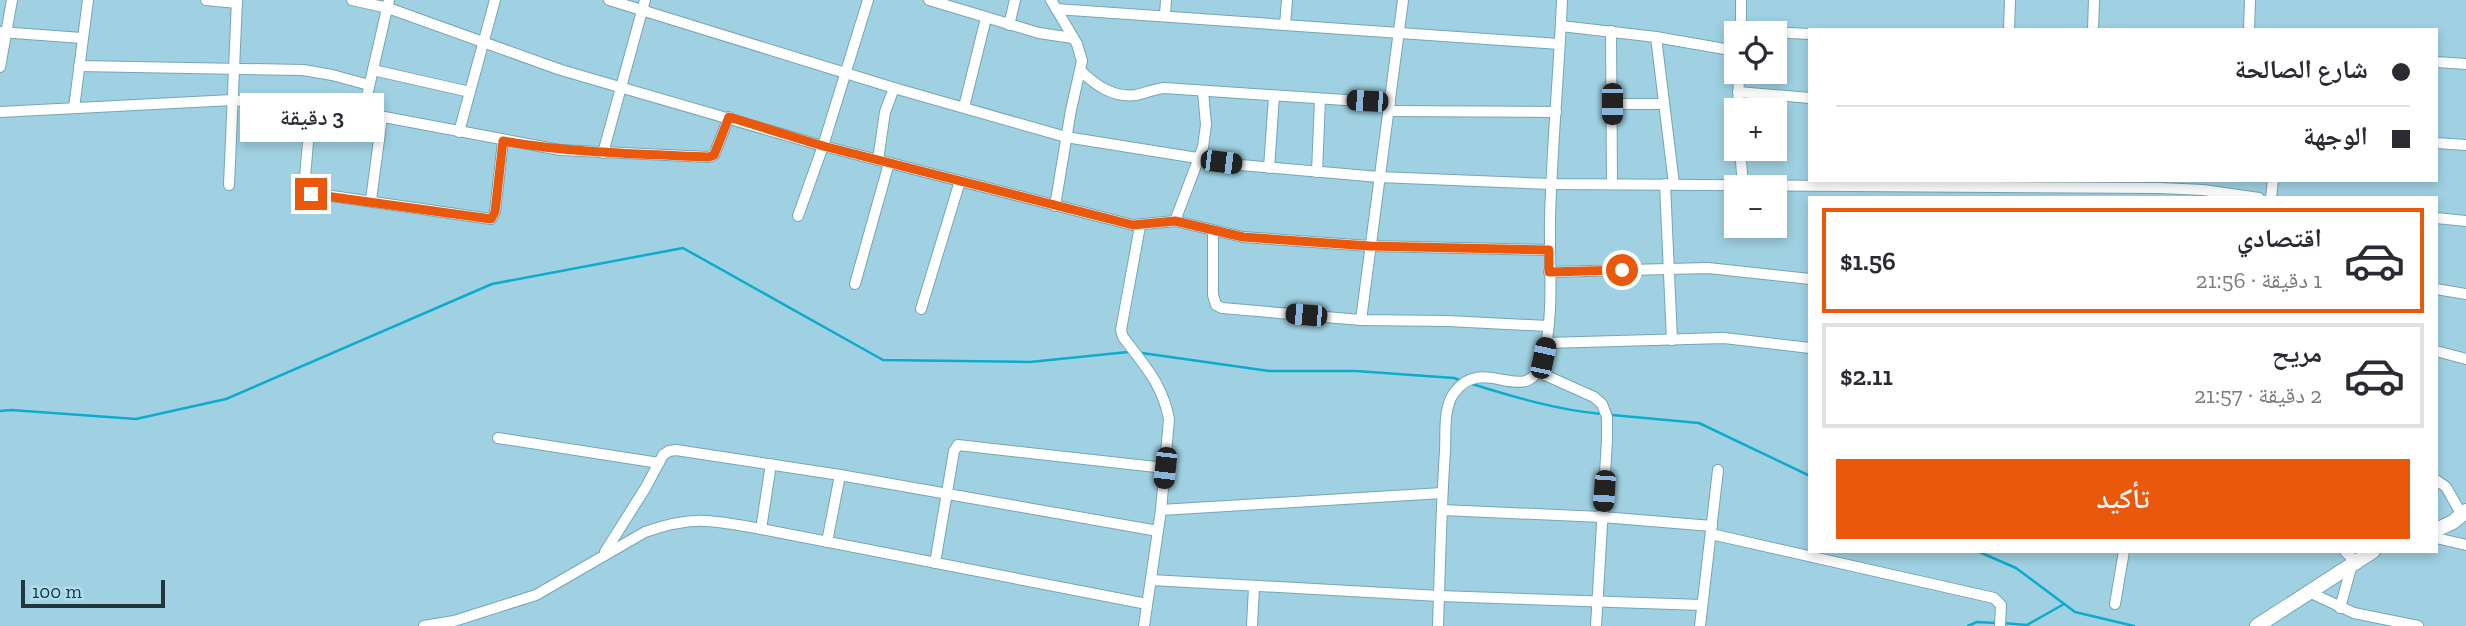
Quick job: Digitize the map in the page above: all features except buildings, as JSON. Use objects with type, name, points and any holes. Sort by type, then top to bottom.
[{"type":"street","points":[[0,67],[3,32],[12,0]]},
{"type":"street","points":[[74,108],[88,0]]},
{"type":"street","points":[[206,0],[237,2],[229,185]]},
{"type":"street","points":[[352,0],[388,4],[561,70],[823,146],[1140,226],[1175,221],[1243,237],[1370,246],[1549,250]]},
{"type":"street","points":[[459,132],[495,0]]},
{"type":"street","points":[[609,0],[643,5],[894,88],[1066,137],[1200,160],[1379,177],[1551,184],[1724,185]]},
{"type":"street","points":[[798,216],[823,146],[868,0]]},
{"type":"street","points":[[929,0],[1009,25],[1073,38]]},
{"type":"street","points":[[1009,25],[1015,0]]},
{"type":"street","points":[[1165,15],[1166,0]]},
{"type":"street","points":[[1285,25],[1287,0]]},
{"type":"street","points":[[1361,320],[1403,0]]},
{"type":"street","points":[[1438,626],[1447,409],[1454,393],[1461,386],[1479,377],[1531,381],[1538,372],[1546,343],[1551,184],[1562,0]]},
{"type":"street","points":[[1741,0],[1741,21]]},
{"type":"street","points":[[2009,28],[2010,0]]},
{"type":"street","points":[[2093,28],[2094,0]]},
{"type":"street","points":[[2249,28],[2250,0]]},
{"type":"street","points":[[363,113],[388,4]]},
{"type":"street","points":[[603,153],[643,5]]},
{"type":"street","points":[[1054,5],[1285,25],[1559,44]]},
{"type":"street","points":[[1054,5],[1081,53],[1055,206]]},
{"type":"street","points":[[964,107],[986,18]]},
{"type":"street","points":[[1561,26],[1656,37],[1724,49]]},
{"type":"street","points":[[1611,31],[1612,184]]},
{"type":"street","points":[[3,32],[82,38]]},
{"type":"street","points":[[1787,33],[1808,34]]},
{"type":"street","points":[[1656,37],[1670,184],[1671,340]]},
{"type":"street","points":[[2438,62],[2466,64]]},
{"type":"street","points":[[79,66],[318,72],[369,85]]},
{"type":"street","points":[[373,70],[470,92]]},
{"type":"street","points":[[1080,70],[1097,86],[1116,94],[1136,94],[1164,88],[1320,99],[1389,107],[1556,111]]},
{"type":"street","points":[[1738,84],[1738,98]]},
{"type":"street","points":[[855,284],[883,161],[885,112],[894,88]]},
{"type":"street","points":[[1175,221],[1200,160],[1205,134],[1203,91]]},
{"type":"street","points":[[1738,92],[1808,98]]},
{"type":"street","points":[[1269,168],[1274,96]]},
{"type":"street","points":[[1317,172],[1320,99]]},
{"type":"street","points":[[0,112],[232,100],[363,113],[560,150],[709,157],[714,155],[729,117]]},
{"type":"street","points":[[1612,104],[1664,104]]},
{"type":"street","points":[[311,107],[305,192],[491,219],[495,212],[503,141]]},
{"type":"street","points":[[371,201],[382,117]]},
{"type":"street","points":[[2438,143],[2466,145]]},
{"type":"street","points":[[921,309],[960,181]]},
{"type":"street","points":[[1787,190],[1818,193],[1940,184],[1988,193],[2085,184],[2181,189],[2242,196]]},
{"type":"street","points":[[2438,218],[2466,221]]},
{"type":"street","points":[[1140,226],[1121,330],[1160,387],[1169,419],[1161,510],[1144,626]]},
{"type":"street","points":[[1213,231],[1213,295],[1216,305],[1222,308],[1361,320],[1548,326]]},
{"type":"street","points":[[1549,272],[1670,268],[1739,270],[1808,279]]},
{"type":"street","points":[[2438,289],[2466,294]]},
{"type":"street","points":[[1546,343],[1724,338],[1808,348]]},
{"type":"street","points":[[2438,352],[2466,359]]},
{"type":"street","points":[[1538,372],[1594,397],[1606,411],[1608,432],[1596,626]]},
{"type":"street","points":[[498,438],[659,463]]},
{"type":"street","points":[[935,563],[954,451],[962,444],[1165,468]]},
{"type":"street","points":[[601,557],[663,455],[676,450],[840,475],[1158,531]]},
{"type":"street","points":[[761,529],[771,464]]},
{"type":"street","points":[[1701,626],[1718,470]]},
{"type":"street","points":[[827,542],[840,475]]},
{"type":"street","points":[[2438,481],[2446,486],[2464,513],[2438,529]]},
{"type":"street","points":[[1161,510],[1442,493]]},
{"type":"street","points":[[1442,510],[1602,517],[1711,530],[1994,598],[2001,605],[2000,626]]},
{"type":"street","points":[[424,626],[454,621],[536,595],[645,532],[689,520],[711,520],[761,529],[1147,604]]},
{"type":"street","points":[[2438,538],[2466,545]]},
{"type":"street","points":[[2115,604],[2124,553]]},
{"type":"street","points":[[2340,608],[2354,566],[2346,553]]},
{"type":"street","points":[[2257,626],[2370,553]]},
{"type":"street","points":[[1150,580],[1439,596],[1702,606]]},
{"type":"street","points":[[1252,626],[1254,587]]},
{"type":"street","points":[[2311,593],[2354,613],[2418,626]]},
{"type":"waterway","points":[[0,411],[136,419],[226,399],[492,284],[683,248],[883,360],[1030,362],[1128,352]]},
{"type":"waterway","points":[[1142,353],[1269,371],[1356,371],[1454,378],[1462,381]]},
{"type":"waterway","points":[[1472,384],[1552,406],[1602,414]]},
{"type":"waterway","points":[[1612,415],[1699,423],[1808,475]]},
{"type":"waterway","points":[[1982,553],[2016,568],[2075,612],[2134,626]]},
{"type":"waterway","points":[[2002,623],[2027,625],[2064,604]]},
{"type":"waterway","points":[[1968,626],[1977,622],[1995,623]]},
{"type":"route","points":[[311,194],[491,219],[495,212],[503,141],[560,150],[709,157],[714,155],[729,117],[823,146],[1133,225],[1175,221],[1243,237],[1370,246],[1549,250],[1549,272],[1622,270]]}]
